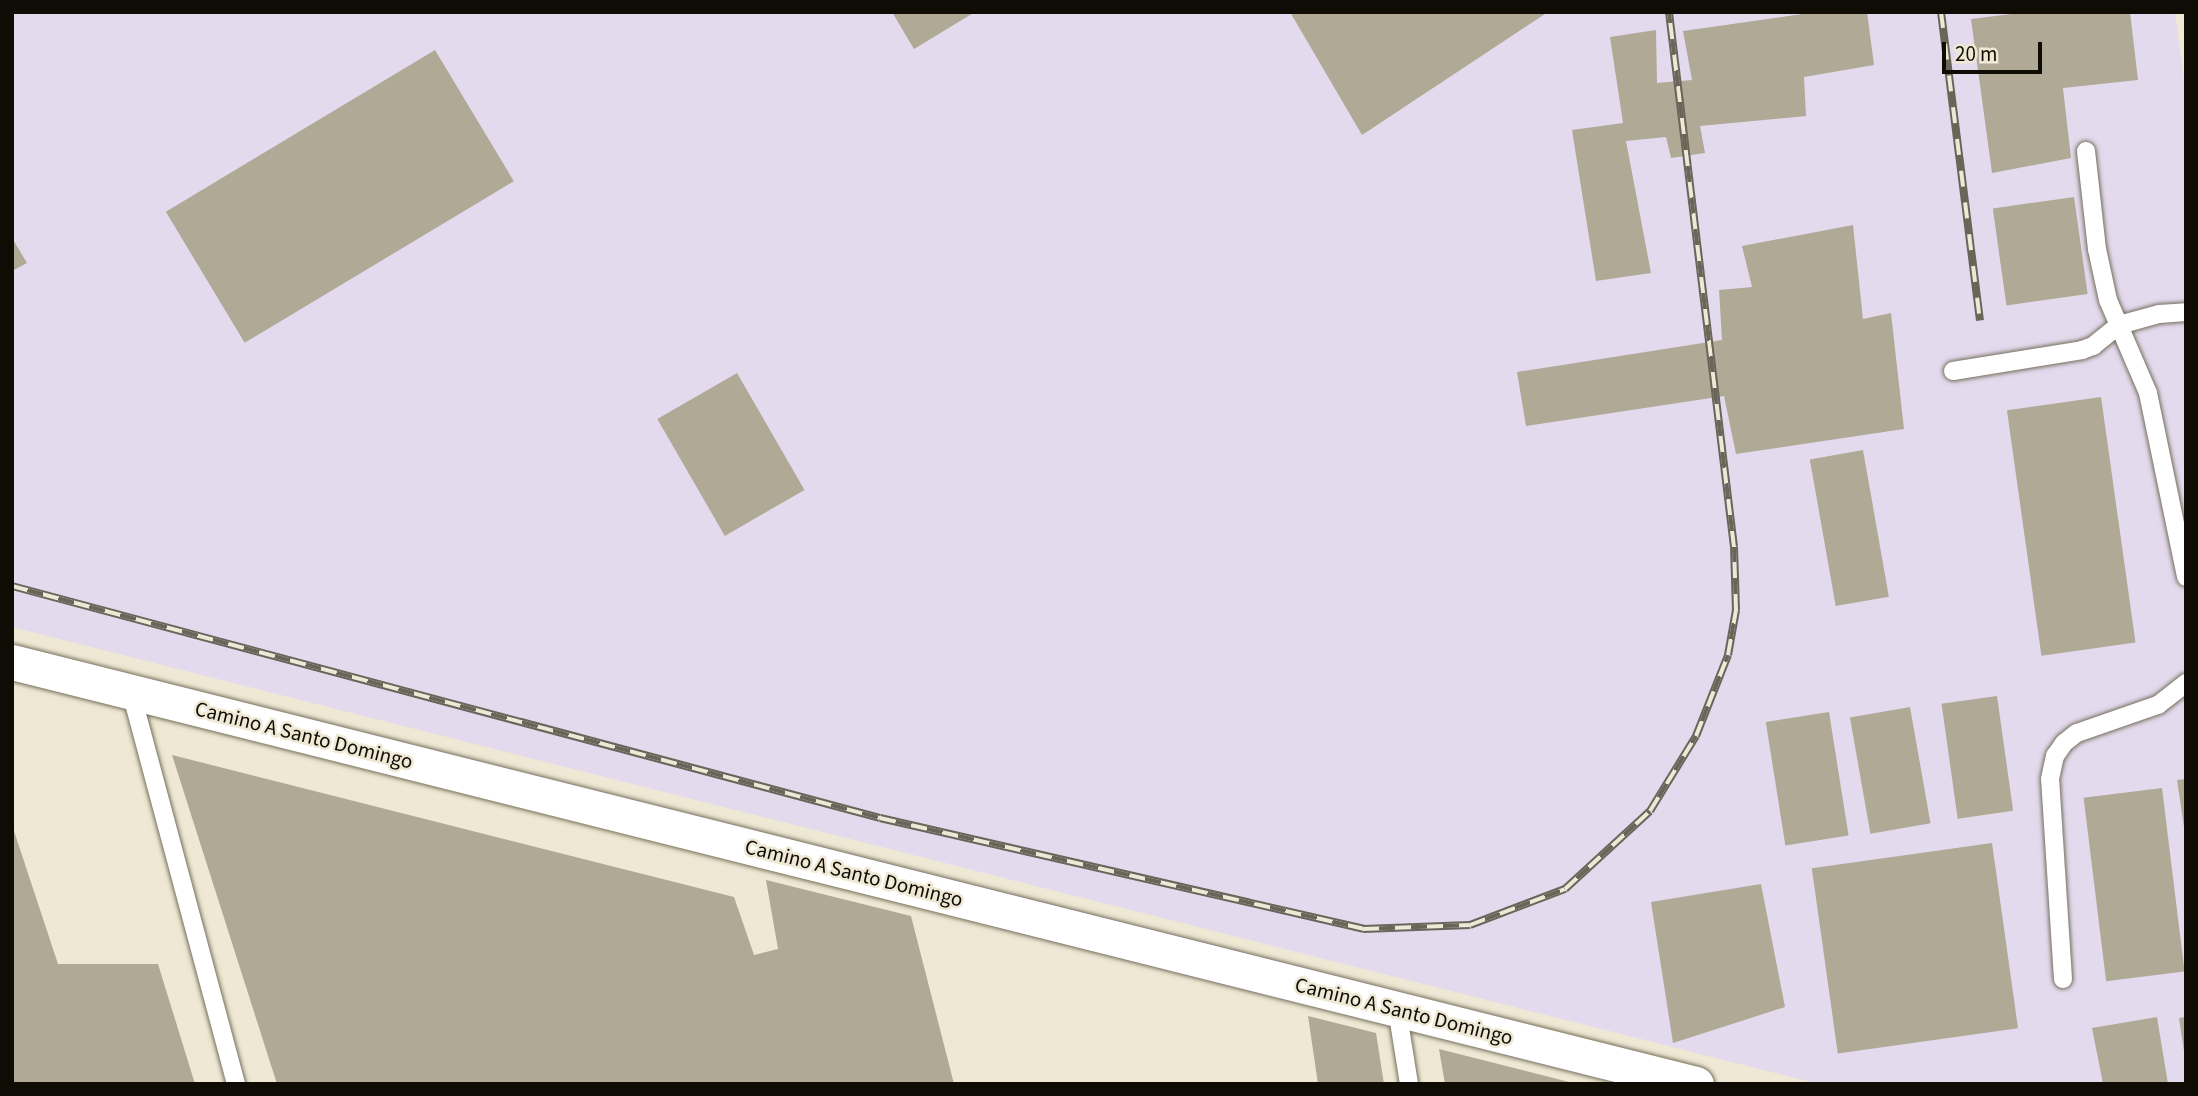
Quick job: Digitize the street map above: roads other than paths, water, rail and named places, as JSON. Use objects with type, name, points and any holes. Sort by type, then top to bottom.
[{"type":"street","name":"Camino A Santo Domingo","points":[[12,662],[1696,1084]]},
{"type":"lane","points":[[2086,151],[2097,249],[2108,300],[2148,393],[2186,577]]},
{"type":"lane","points":[[1953,371],[2082,350],[2093,346],[2119,325],[2159,314],[2186,312]]},
{"type":"lane","points":[[2063,979],[2050,779],[2055,756],[2064,743],[2077,733],[2158,705],[2186,683]]},
{"type":"lane","points":[[131,692],[236,1084]]},
{"type":"lane","points":[[1397,1009],[1409,1084]]},
{"type":"railway","points":[[12,586],[880,818],[1363,929],[1470,925],[1565,889],[1650,811],[1696,736],[1728,655],[1736,610],[1734,547],[1669,12]]},
{"type":"railway","points":[[1941,12],[1980,321]]}]
